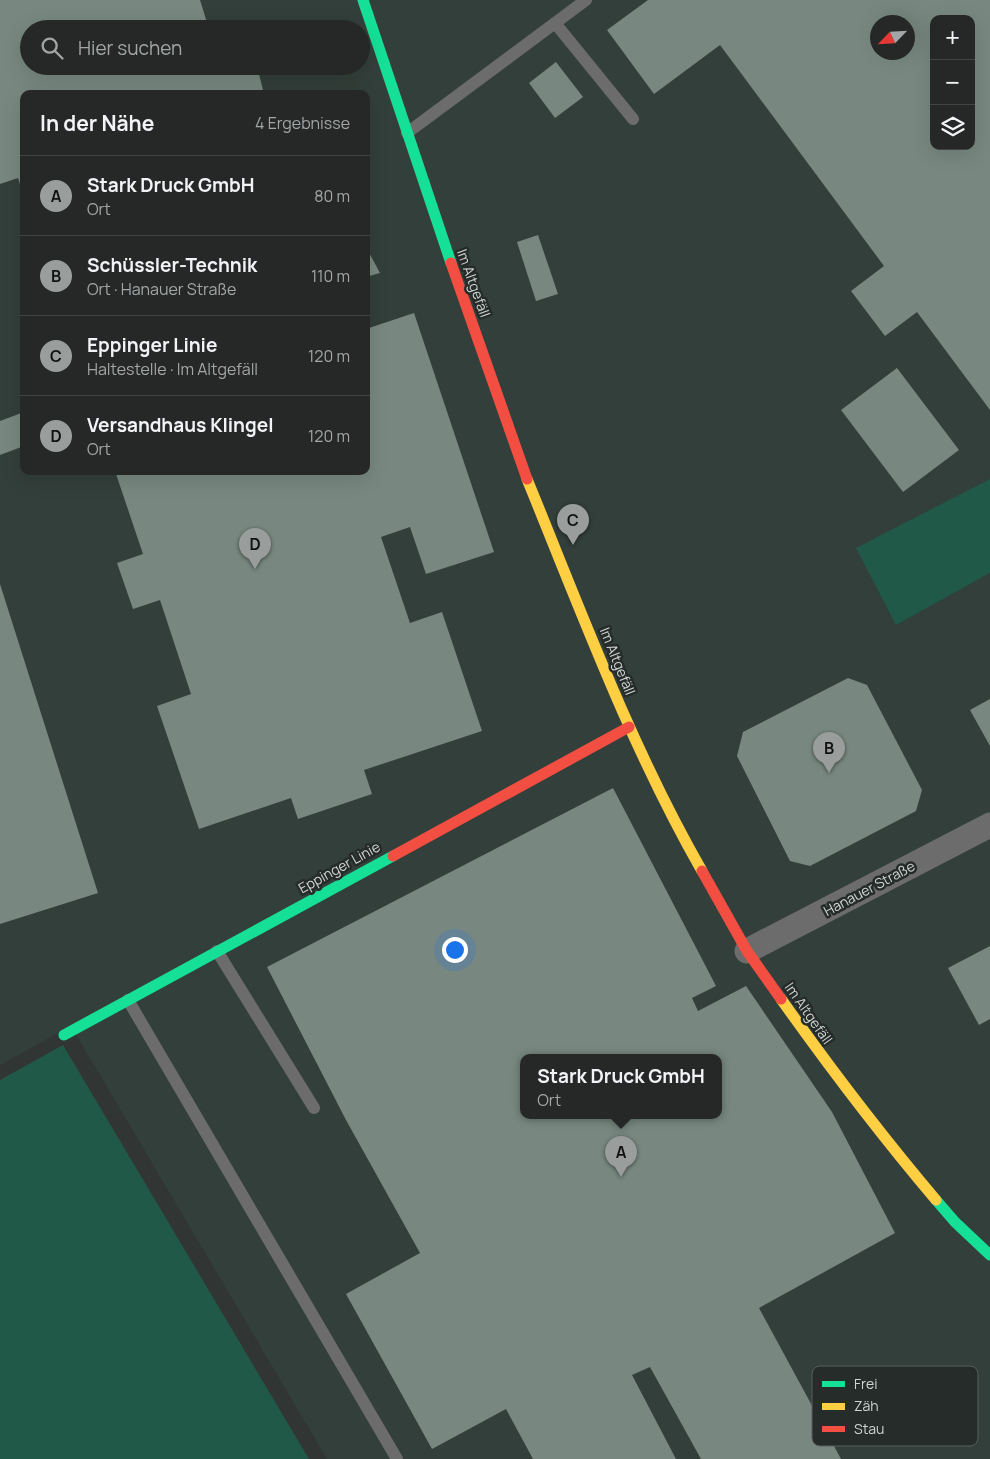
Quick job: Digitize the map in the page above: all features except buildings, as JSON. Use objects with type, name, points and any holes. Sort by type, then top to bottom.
[{"type":"street","name":"Im Altgefäll","points":[[363,0],[370,20]]},
{"type":"street","name":"Im Altgefäll","points":[[370,21],[447,252],[526,476],[629,727],[687,846],[747,951],[814,1046],[895,1152],[955,1222],[990,1255]]},
{"type":"street","name":"Eppinger Linie","points":[[64,1035],[629,727]]},
{"type":"street","name":"Hanauer Straße","points":[[747,951],[990,825]]},
{"type":"lane","points":[[407,133],[586,0]]},
{"type":"lane","points":[[555,23],[632,119]]},
{"type":"lane","points":[[217,951],[314,1108]]},
{"type":"lane","points":[[128,1000],[397,1459]]},
{"type":"shaded area","points":[[0,0],[990,0],[990,479],[857,549],[896,625],[990,573],[990,1459],[327,1459],[71,1026],[0,1065]]},
{"type":"green space","points":[[990,479],[990,573],[896,625],[856,548]]},
{"type":"green space","points":[[63,1045],[309,1459],[0,1459],[0,1080]]},
{"type":"traffic: fast","points":[[363,0],[370,20]]},
{"type":"traffic: fast","points":[[370,21],[451,263]]},
{"type":"traffic: fast","points":[[64,1035],[393,856]]},
{"type":"traffic: fast","points":[[936,1200],[955,1222],[990,1255]]},
{"type":"traffic: slow","points":[[527,479],[608,678],[652,776],[702,871]]},
{"type":"traffic: slow","points":[[781,999],[856,1101],[936,1200]]},
{"type":"traffic: jam","points":[[451,263],[527,479]]},
{"type":"traffic: jam","points":[[393,856],[629,727]]},
{"type":"traffic: jam","points":[[702,871],[747,951],[781,999]]},
{"type":"place","name":"Eppinger Linie","points":[[573,545]]},
{"type":"place","name":"Versandhaus Klingel","points":[[255,569]]},
{"type":"place","name":"Schüssler-Technik","points":[[829,773]]},
{"type":"place","name":"Stark Druck GmbH","points":[[621,1177]]}]
